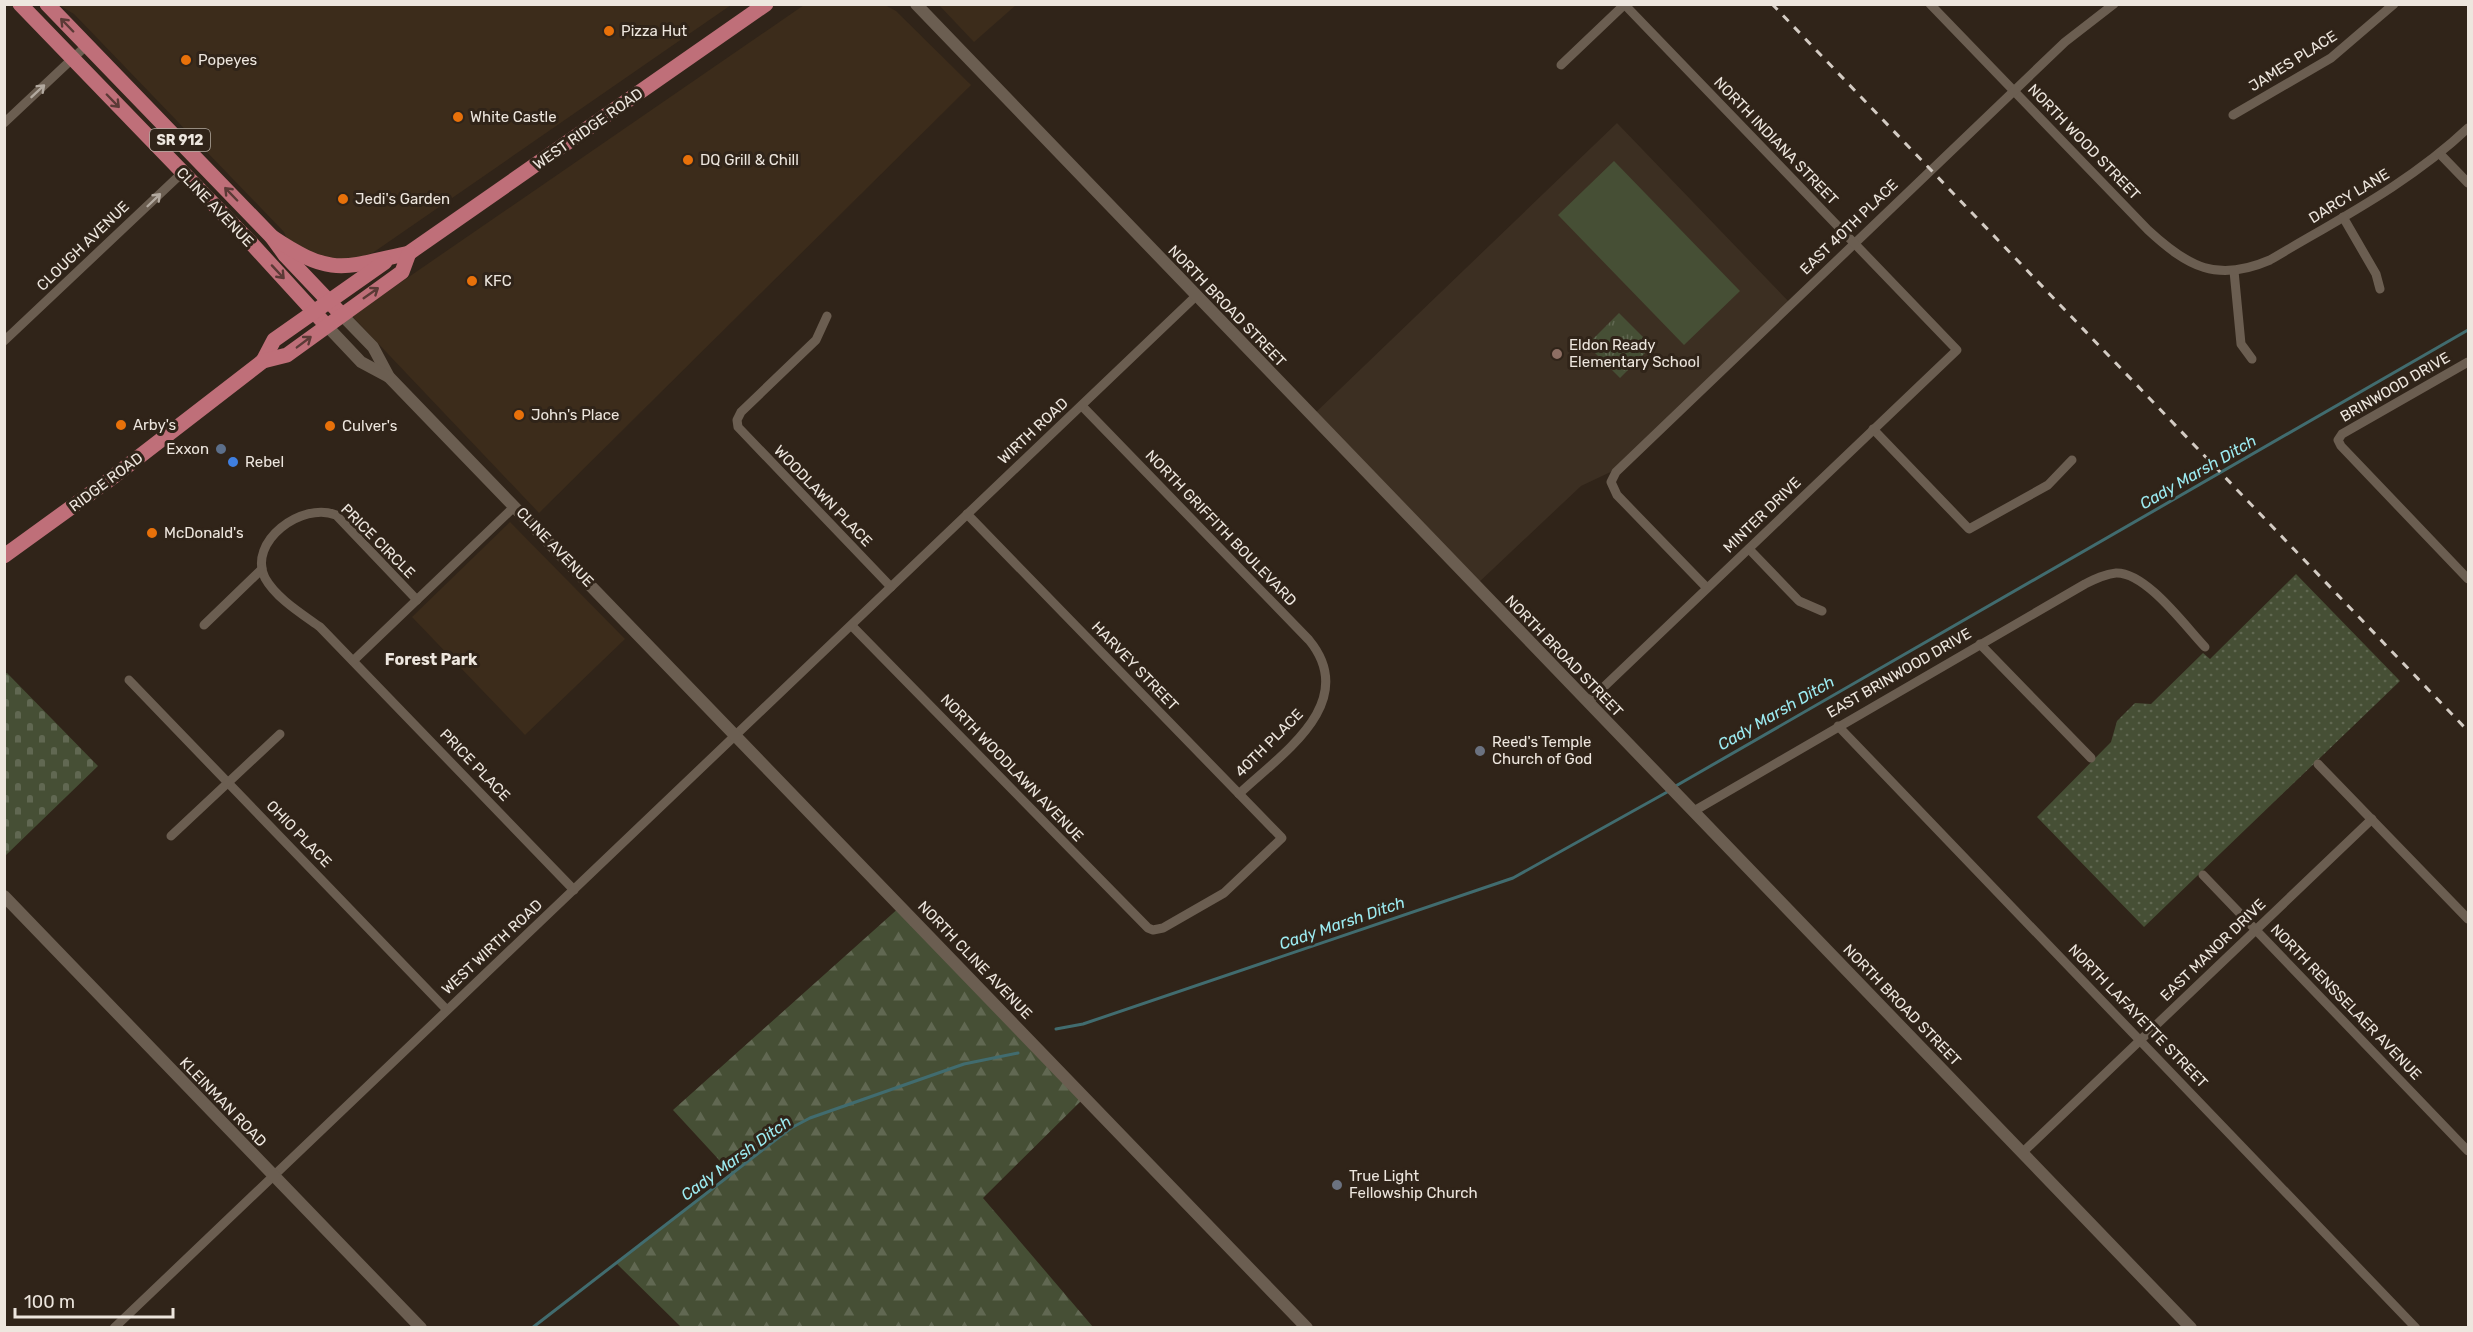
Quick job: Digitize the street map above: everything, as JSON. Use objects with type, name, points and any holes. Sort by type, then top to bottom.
[{"type":"main road","name":"CLINE AVENUE","points":[[20,4],[326,326]]},
{"type":"main road","name":"CLINE AVENUE","points":[[47,4],[272,237],[285,255],[341,314]]},
{"type":"main road","name":"WEST RIDGE ROAD","points":[[313,310],[392,257],[409,253],[766,4]]},
{"type":"main road","points":[[272,237],[315,263],[332,266],[352,266],[392,257]]},
{"type":"main road","name":"WEST RIDGE ROAD","points":[[341,314],[402,272],[409,253]]},
{"type":"main road","name":"RIDGE ROAD","points":[[263,361],[274,340],[313,310]]},
{"type":"main road","name":"RIDGE ROAD","points":[[4,556],[109,480],[263,361],[287,355],[341,314]]},
{"type":"street","name":"NORTH BROAD STREET","points":[[916,4],[2191,1328]]},
{"type":"street","name":"NORTH WOOD STREET","points":[[1930,4],[2148,230],[2174,253],[2202,268],[2234,271]]},
{"type":"street","name":"EAST 40TH PLACE","points":[[1707,588],[1617,495],[1613,489],[1612,477],[2075,33],[2114,4]]},
{"type":"street","name":"JAMES PLACE","points":[[2233,115],[2331,58],[2394,4]]},
{"type":"street","points":[[1561,65],[1624,5]]},
{"type":"street","name":"NORTH INDIANA STREET","points":[[1624,5],[1956,350]]},
{"type":"street","points":[[4,123],[87,45]]},
{"type":"street","name":"DARCY LANE","points":[[2234,271],[2252,268],[2270,260],[2399,184],[2440,154],[2469,128]]},
{"type":"street","points":[[2440,154],[2469,183]]},
{"type":"street","name":"CLOUGH AVENUE","points":[[4,341],[182,173]]},
{"type":"street","points":[[2343,217],[2376,274],[2380,289]]},
{"type":"street","points":[[2234,271],[2241,344],[2252,359]]},
{"type":"street","name":"WIRTH ROAD","points":[[891,588],[1196,296]]},
{"type":"street","name":"CLINE AVENUE","points":[[341,314],[373,347],[389,377],[621,615]]},
{"type":"street","name":"WOODLAWN PLACE","points":[[827,316],[816,340],[741,412],[737,424],[743,434],[891,588]]},
{"type":"street","name":"CLINE AVENUE","points":[[326,326],[361,362],[389,377]]},
{"type":"street","name":"MINTER DRIVE","points":[[1588,702],[1956,350]]},
{"type":"street","name":"BRINWOOD DRIVE","points":[[2468,364],[2342,434],[2338,440],[2341,446],[2469,579]]},
{"type":"street","name":"NORTH GRIFFITH BOULEVARD","points":[[1082,406],[1309,640],[1322,659],[1327,678]]},
{"type":"street","points":[[1873,429],[1969,529],[2048,485],[2072,460]]},
{"type":"street","points":[[204,625],[262,569],[266,579],[292,607],[321,627],[353,662],[515,506]]},
{"type":"street","name":"PRICE CIRCLE","points":[[262,569],[264,556],[279,530],[301,514],[325,511],[336,515],[417,600]]},
{"type":"street","name":"HARVEY STREET","points":[[967,514],[1282,838]]},
{"type":"street","points":[[1749,549],[1800,601],[1822,611]]},
{"type":"street","name":"EAST BRINWOOD DRIVE","points":[[1694,811],[1980,644],[2085,584],[2106,575],[2124,574],[2146,585],[2205,647]]},
{"type":"street","name":"WEST WIRTH ROAD","points":[[114,1328],[891,588]]},
{"type":"street","name":"NORTH CLINE AVENUE","points":[[621,615],[1307,1328]]},
{"type":"street","name":"NORTH WOODLAWN AVENUE","points":[[852,626],[1144,925],[1153,930],[1163,928],[1224,893],[1282,838]]},
{"type":"street","points":[[1980,644],[2091,758]]},
{"type":"street","name":"PRICE PLACE","points":[[353,662],[574,890]]},
{"type":"street","name":"40TH PLACE","points":[[1239,794],[1318,715],[1326,691],[1327,678]]},
{"type":"street","name":"OHIO PLACE","points":[[129,680],[447,1010]]},
{"type":"street","name":"NORTH LAFAYETTE STREET","points":[[1838,726],[2416,1328]]},
{"type":"street","points":[[171,836],[280,734]]},
{"type":"street","points":[[2319,764],[2469,920]]},
{"type":"street","name":"EAST MANOR DRIVE","points":[[2022,1153],[2372,819]]},
{"type":"street","name":"NORTH RENSSELAER AVENUE","points":[[2203,874],[2469,1151]]},
{"type":"street","name":"KLEINMAN ROAD","points":[[4,896],[421,1328]]},
{"type":"shaded area","points":[[59,5],[731,5],[374,252],[355,260],[331,261],[307,254],[286,237],[284,232],[74,14]]},
{"type":"shaded area","points":[[804,5],[885,5],[896,11],[971,85],[539,513],[352,316]]},
{"type":"shaded area","points":[[939,5],[1016,5],[974,42]]},
{"type":"shaded area","name":"Eldon Ready Elementary School","points":[[1617,123],[1791,304],[1619,468],[1581,486],[1476,585],[1312,416]]},
{"type":"shaded area","points":[[510,522],[625,639],[525,735],[412,617]]},
{"type":"green space","points":[[1614,161],[1740,291],[1684,345],[1558,215]]},
{"type":"green space","points":[[1619,313],[1652,346],[1620,378],[1587,345]]},
{"type":"green space","points":[[2296,574],[2400,681],[2144,927],[2037,817],[2111,742],[2117,721],[2135,703],[2151,704],[2203,653],[2210,659]]},
{"type":"green space","points":[[7,673],[98,766],[5,856],[4,674]]},
{"type":"green space","points":[[901,906],[1085,1097],[983,1198],[1093,1327],[681,1327],[616,1263],[732,1174],[673,1110]]},
{"type":"waterway","name":"Cady Marsh Ditch","points":[[1674,787],[2468,330]]},
{"type":"waterway","name":"Cady Marsh Ditch","points":[[1056,1029],[1083,1024],[1513,878],[1669,791]]},
{"type":"waterway","name":"Cady Marsh Ditch","points":[[532,1328],[791,1128],[810,1118],[964,1064],[1018,1053]]},
{"type":"railway","points":[[1772,4],[2468,731]]},
{"type":"place","name":"Pizza Hut","points":[[609,31]]},
{"type":"place","name":"Popeyes","points":[[186,60]]},
{"type":"place","name":"White Castle","points":[[458,117]]},
{"type":"place","name":"DQ Grill & Chill","points":[[688,160]]},
{"type":"place","name":"Jedi's Garden","points":[[343,199]]},
{"type":"place","name":"KFC","points":[[472,281]]},
{"type":"place","name":"Eldon Ready Elementary School","points":[[1557,354]]},
{"type":"place","name":"John's Place","points":[[519,415]]},
{"type":"place","name":"Arby's","points":[[121,425]]},
{"type":"place","name":"Culver's","points":[[330,426]]},
{"type":"place","name":"Exxon","points":[[221,449]]},
{"type":"place","name":"Rebel","points":[[233,462]]},
{"type":"place","name":"McDonald's","points":[[152,533]]},
{"type":"place","name":"Reed's Temple Church of God","points":[[1480,751]]},
{"type":"place","name":"True Light Fellowship Church","points":[[1337,1185]]},
{"type":"district","name":"Forest Park","points":[[431,659]]}]
